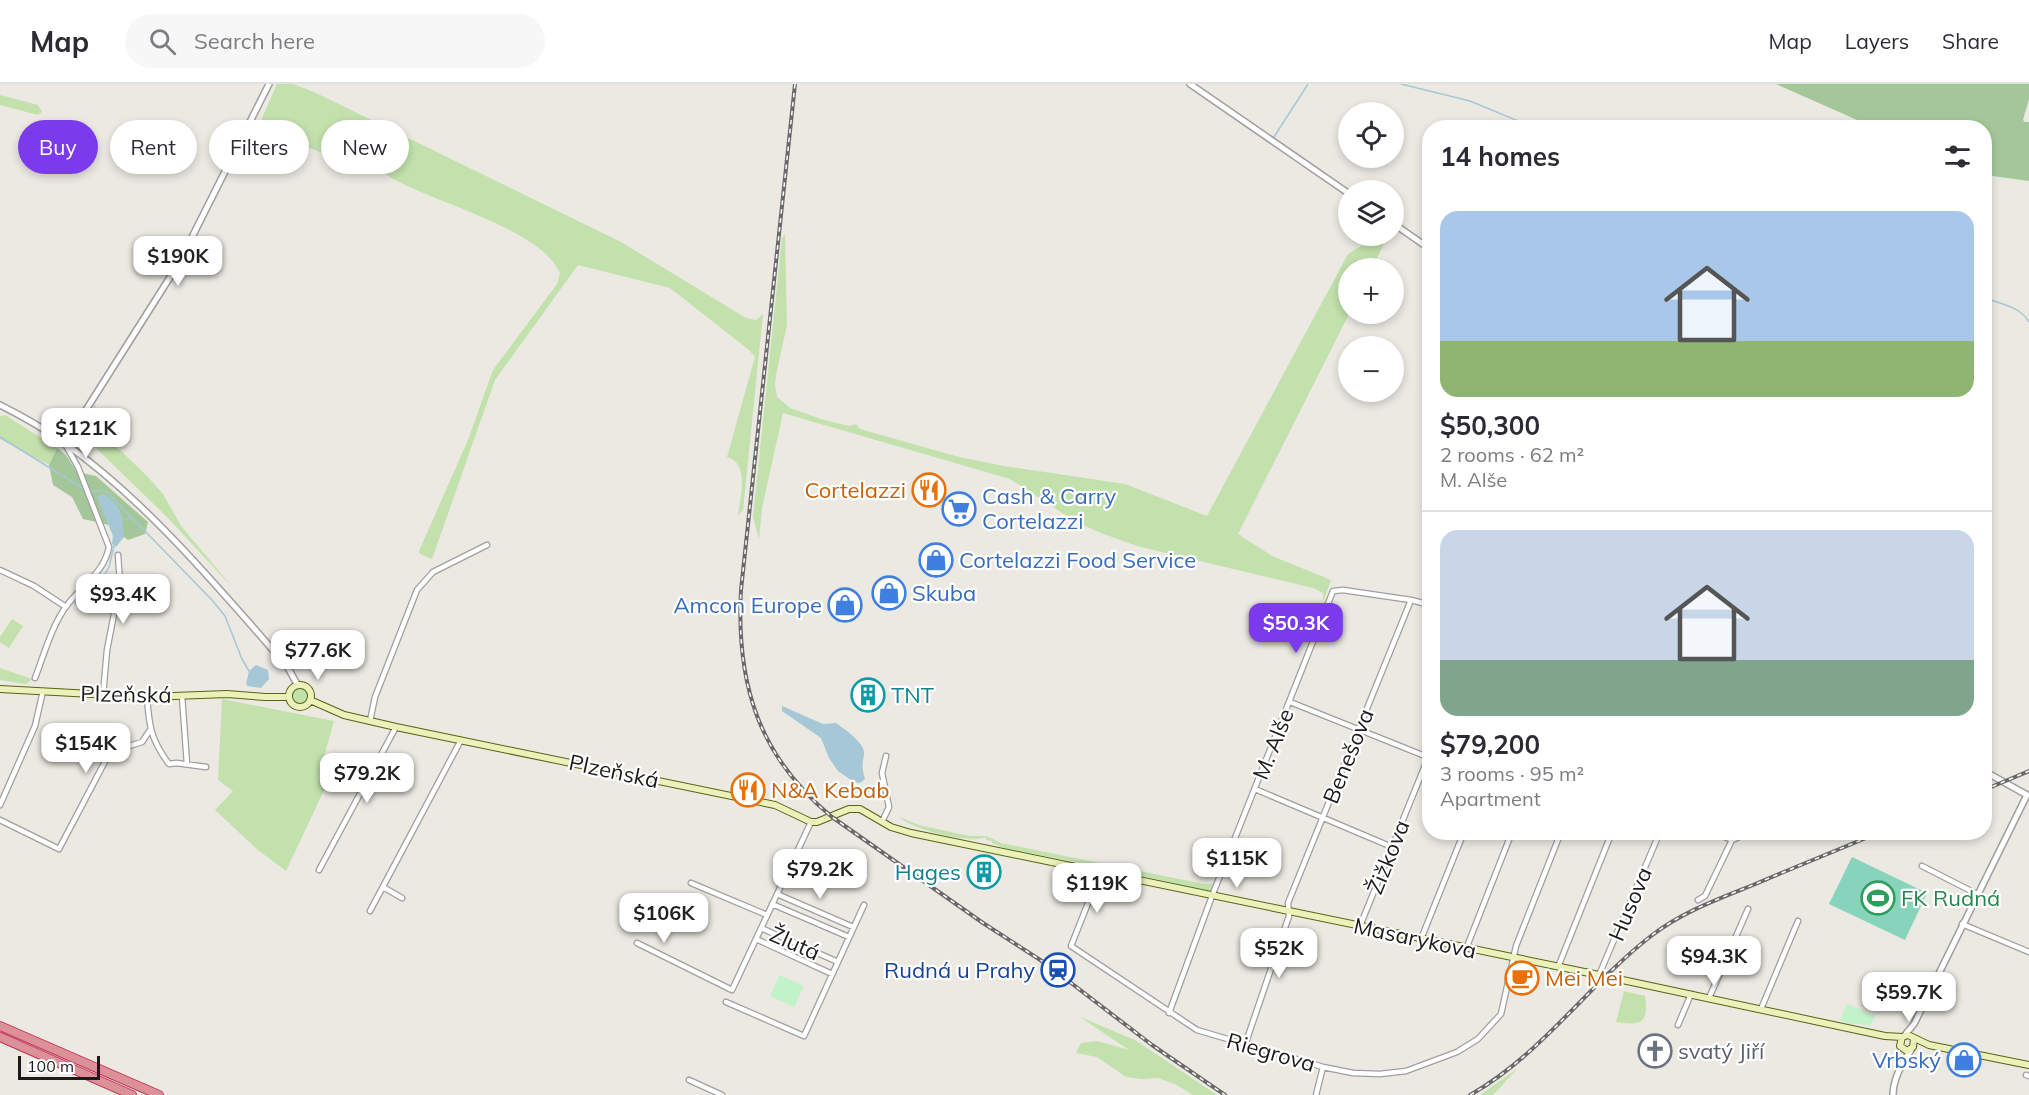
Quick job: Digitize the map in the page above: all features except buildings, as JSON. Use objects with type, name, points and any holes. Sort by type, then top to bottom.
[{"type":"highway","points":[[0,1026],[159,1095]]},
{"type":"highway","points":[[0,1037],[132,1095]]},
{"type":"main road","points":[[288,697],[290,688],[297,684]]},
{"type":"main road","name":"Plzeňská","points":[[0,689],[147,697],[227,694],[288,697],[297,707],[304,706],[310,700],[311,694],[307,687],[297,684]]},
{"type":"main road","name":"Plzeňská","points":[[310,700],[331,711],[396,727],[775,804],[811,822]]},
{"type":"main road","points":[[811,822],[822,821],[849,809],[860,809],[882,822]]},
{"type":"main road","name":"Masarykova","points":[[882,822],[910,833],[1885,1036]]},
{"type":"main road","points":[[1885,1036],[1913,1038],[1929,1045],[2029,1065]]},
{"type":"main road","points":[[1885,1036],[1905,1050],[1929,1045]]},
{"type":"main road","points":[[1900,1047],[1903,1036]]},
{"type":"main road","points":[[1912,1049],[1915,1044],[1913,1038]]},
{"type":"street","points":[[65,443],[178,263],[269,84]]},
{"type":"street","points":[[1190,84],[1338,186]]},
{"type":"street","points":[[1404,231],[1422,243]]},
{"type":"street","points":[[0,405],[65,443],[113,483],[162,529],[287,666],[297,684]]},
{"type":"street","points":[[34,678],[66,607],[98,573],[109,547],[86,486],[65,443]]},
{"type":"street","points":[[370,721],[375,697],[417,590],[433,572],[487,545]]},
{"type":"street","points":[[103,695],[107,650],[120,583],[118,555]]},
{"type":"street","points":[[0,570],[34,586],[66,607]]},
{"type":"street","name":"M. Alše","points":[[1169,1013],[1212,896],[1333,591],[1343,590],[1411,600]]},
{"type":"street","points":[[1411,600],[1422,603]]},
{"type":"street","name":"Benešova","points":[[1245,1045],[1289,916],[1288,903],[1411,600]]},
{"type":"street","points":[[0,805],[35,726],[43,692]]},
{"type":"street","points":[[182,696],[187,764]]},
{"type":"street","points":[[147,697],[150,730],[156,745],[169,764],[206,767]]},
{"type":"street","points":[[1290,702],[1422,753]]},
{"type":"street","points":[[319,870],[396,727]]},
{"type":"street","points":[[0,820],[59,849],[110,752],[142,742],[150,730]]},
{"type":"street","points":[[370,911],[461,740]]},
{"type":"street","points":[[882,822],[889,807],[882,773],[886,756]]},
{"type":"street","name":"Žižkova","points":[[1360,926],[1422,773]]},
{"type":"street","points":[[1903,1036],[1914,1024],[2028,795],[1992,775]]},
{"type":"street","points":[[1255,789],[1392,847]]},
{"type":"street","points":[[637,943],[732,990],[811,822]]},
{"type":"street","points":[[1421,939],[1461,840]]},
{"type":"street","points":[[1466,949],[1509,840]]},
{"type":"street","name":"Riegrova","points":[[1100,873],[1071,946],[1197,1030],[1323,1067],[1353,1073],[1380,1074],[1406,1071],[1457,1052],[1478,1039],[1501,1014],[1516,946],[1558,840]]},
{"type":"street","points":[[1558,967],[1609,840]]},
{"type":"street","name":"Husova","points":[[1599,975],[1657,840]]},
{"type":"street","points":[[1698,900],[1705,896],[1732,840]]},
{"type":"street","points":[[1922,866],[1977,894]]},
{"type":"street","points":[[691,883],[767,915]]},
{"type":"street","points":[[383,887],[402,898]]},
{"type":"street","name":"Žlutá","points":[[777,894],[853,927]]},
{"type":"street","name":"Žlutá","points":[[772,904],[849,937]]},
{"type":"street","name":"Žlutá","points":[[761,928],[838,962],[864,905]]},
{"type":"street","points":[[1709,998],[1748,909]]},
{"type":"street","points":[[1761,1009],[1798,921]]},
{"type":"street","points":[[1962,924],[2016,948],[2029,951]]},
{"type":"street","points":[[756,939],[832,974]]},
{"type":"street","points":[[726,1002],[804,1036],[838,962]]},
{"type":"street","points":[[1678,1024],[1692,994]]},
{"type":"street","points":[[1913,1038],[1914,1024]]},
{"type":"street","points":[[1900,1047],[1903,1060]]},
{"type":"street","points":[[1893,1095],[1893,1088],[1903,1060],[1912,1049]]},
{"type":"street","points":[[1316,1095],[1323,1067]]},
{"type":"street","points":[[689,1080],[722,1095]]},
{"type":"green space","points":[[277,84],[293,84],[371,120],[321,120],[321,152],[309,148],[309,120],[261,120]]},
{"type":"green space","points":[[1776,84],[2029,84],[2029,99],[2023,120],[2029,122],[2029,181],[1992,176],[1992,120],[1857,120]]},
{"type":"green space","points":[[0,95],[38,105],[42,112],[38,115],[0,105]]},
{"type":"green space","points":[[409,138],[621,242],[746,318],[756,320],[763,314],[743,510],[738,515],[742,482],[739,466],[727,457],[755,357],[670,288],[578,265],[495,380],[432,559],[420,554],[419,551],[468,440],[493,370],[557,284],[560,273],[548,257],[530,242],[480,216],[403,184],[385,174],[409,174]]},
{"type":"green space","points":[[785,234],[787,325],[775,385],[777,397],[790,408],[824,420],[849,426],[856,424],[860,429],[959,457],[1125,484],[1207,516],[1338,273],[1338,324],[1344,324],[1238,534],[1272,556],[1331,580],[1323,602],[1323,593],[1313,588],[1137,546],[1101,533],[1076,522],[1010,479],[783,413],[762,508],[759,539],[753,517],[782,238]]},
{"type":"green space","points":[[1361,246],[1383,246],[1377,258],[1346,258]]},
{"type":"green space","points":[[95,405],[89,422],[92,430],[121,451],[147,476],[163,494],[181,526],[234,589],[167,517],[97,449],[83,430]]},
{"type":"green space","points":[[5,415],[57,448],[49,465],[0,439],[0,416]]},
{"type":"green space","points":[[57,448],[66,455],[77,472],[96,476],[148,522],[145,534],[128,540],[109,525],[83,519],[72,497],[53,485],[49,465]]},
{"type":"green space","points":[[12,619],[23,626],[9,648],[0,642],[0,637]]},
{"type":"green space","points":[[0,668],[32,679],[26,684],[0,680]]},
{"type":"green space","points":[[300,687],[308,695],[300,703],[292,695]]},
{"type":"green space","points":[[222,699],[334,721],[323,760],[335,767],[286,871],[258,850],[215,810],[233,791],[218,780]]},
{"type":"green space","points":[[899,817],[919,825],[969,836],[986,836],[1001,843],[1204,884],[1214,884],[1211,891],[1004,848],[986,840],[986,837],[968,839],[942,834],[916,827]]},
{"type":"green space","name":"FK Rudná","points":[[1852,857],[1927,893],[1905,940],[1829,904]]},
{"type":"green space","points":[[780,975],[804,986],[794,1007],[770,996]]},
{"type":"green space","points":[[1624,991],[1645,996],[1646,1012],[1641,1021],[1637,1023],[1616,1022]]},
{"type":"green space","points":[[1847,1004],[1875,1016],[1870,1026],[1855,1023],[1852,1025],[1840,1020]]},
{"type":"green space","points":[[1080,1017],[1135,1040],[1217,1095],[1193,1095],[1175,1084],[1158,1078],[1126,1077],[1097,1057],[1076,1053],[1081,1043],[1097,1041],[1129,1050]]},
{"type":"green space","points":[[1517,1069],[1493,1095],[1480,1095]]},
{"type":"water","points":[[102,494],[114,502],[122,517],[124,537],[116,547],[112,544],[113,536],[97,497]]},
{"type":"water","points":[[96,579],[104,589],[81,610],[74,603]]},
{"type":"water","points":[[256,665],[268,670],[269,679],[261,688],[246,684],[249,671]]},
{"type":"water","points":[[782,706],[823,724],[836,723],[854,737],[864,750],[865,779],[860,783],[854,782],[838,771],[829,758],[821,738],[782,711]]},
{"type":"waterway","points":[[1272,140],[1308,84]]},
{"type":"waterway","points":[[1401,84],[1470,101],[1516,120]]},
{"type":"waterway","points":[[1992,301],[2015,309],[2029,322]]},
{"type":"waterway","points":[[0,437],[84,489]]},
{"type":"waterway","points":[[88,491],[106,491],[212,600],[225,616],[249,671]]},
{"type":"waterway","points":[[122,519],[132,518]]},
{"type":"waterway","points":[[100,583],[109,567],[114,546]]},
{"type":"railway","points":[[795,84],[741,590],[740,624],[743,656],[748,687],[757,715],[769,743],[786,769],[807,794],[832,817],[983,923],[1045,963],[1152,1045],[1225,1095]]},
{"type":"railway","points":[[1992,787],[2029,771]]},
{"type":"railway","points":[[1470,1095],[1496,1079],[1542,1040],[1628,955],[1663,927],[1714,901],[1861,840]]},
{"type":"place","name":"Cortelazzi","points":[[929,490]]},
{"type":"place","name":"Cash & Carry Cortelazzi","points":[[959,509]]},
{"type":"place","name":"Cortelazzi Food Service","points":[[936,560]]},
{"type":"place","name":"Skuba","points":[[889,593]]},
{"type":"place","name":"Amcon Europe","points":[[845,605]]},
{"type":"place","name":"TNT","points":[[868,695]]},
{"type":"place","name":"N&A Kebab","points":[[748,790]]},
{"type":"place","name":"Hages","points":[[984,872]]},
{"type":"place","name":"FK Rudná","points":[[1878,898]]},
{"type":"place","name":"Rudná u Prahy","points":[[1058,970]]},
{"type":"place","name":"Mei Mei","points":[[1522,978]]},
{"type":"place","name":"svatý Jiří","points":[[1655,1051]]},
{"type":"place","name":"Vrbský","points":[[1964,1060]]}]
